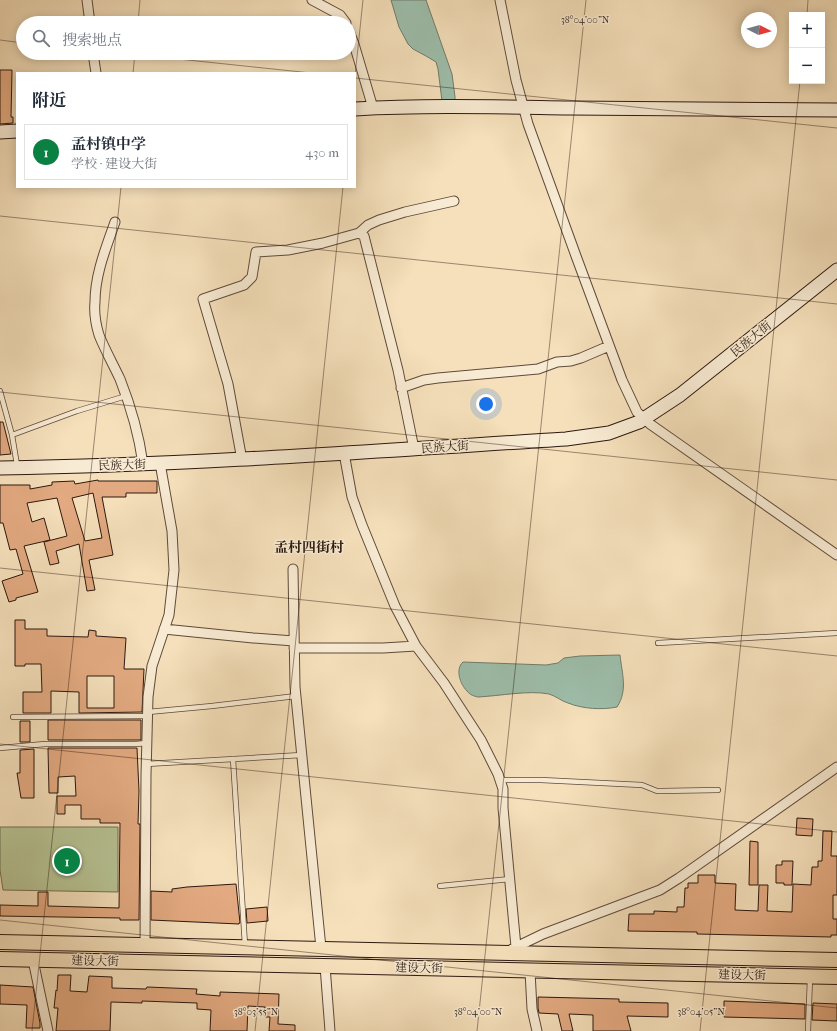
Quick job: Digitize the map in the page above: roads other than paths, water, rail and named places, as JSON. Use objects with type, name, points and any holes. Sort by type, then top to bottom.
[{"type":"main road","points":[[356,109],[524,108],[837,110]]},
{"type":"main road","points":[[0,132],[16,131]]},
{"type":"main road","name":"民族大街","points":[[0,468],[84,467],[242,460],[566,440],[609,433],[627,427],[644,418],[680,395],[837,270]]},
{"type":"main road","name":"建设大街","points":[[0,942],[510,950],[837,960]]},
{"type":"main road","name":"建设大街","points":[[0,959],[837,977]]},
{"type":"street","points":[[87,0],[89,16]]},
{"type":"street","points":[[312,0],[341,16]]},
{"type":"street","points":[[500,0],[516,80],[531,131],[609,346],[622,380],[637,412],[650,424],[837,555]]},
{"type":"street","points":[[356,51],[373,108]]},
{"type":"street","points":[[94,60],[96,72]]},
{"type":"street","points":[[242,460],[228,384],[203,299],[244,285],[252,277],[256,252],[288,250],[323,243],[359,233],[368,226],[380,220],[405,212],[454,201]]},
{"type":"street","points":[[116,222],[100,266],[96,284],[96,319],[99,334],[126,396],[140,445],[143,464]]},
{"type":"street","points":[[359,233],[364,236],[398,370],[414,449]]},
{"type":"street","points":[[401,388],[424,380],[438,378],[538,369],[557,362],[571,361],[581,358],[609,346]]},
{"type":"street","points":[[344,453],[352,497],[395,606],[416,646],[444,683],[481,740],[492,760],[500,780],[503,789],[503,808],[510,879],[510,950],[543,934],[660,890],[837,767]]},
{"type":"street","points":[[145,945],[146,764],[148,714],[152,666],[169,615],[174,570],[172,531],[160,464]]},
{"type":"street","points":[[293,569],[296,696],[321,948]]},
{"type":"street","points":[[164,629],[253,638],[294,644],[383,648],[416,646]]},
{"type":"street","points":[[33,960],[48,1031]]},
{"type":"street","points":[[325,966],[330,1031]]},
{"type":"street","points":[[530,971],[532,1009],[537,1031]]},
{"type":"lane","points":[[0,391],[12,435],[18,468]]},
{"type":"lane","points":[[12,435],[77,411],[126,396]]},
{"type":"lane","points":[[658,643],[837,633]]},
{"type":"lane","points":[[13,717],[148,714],[296,696]]},
{"type":"lane","points":[[0,748],[45,744],[147,743]]},
{"type":"lane","points":[[146,764],[302,755]]},
{"type":"lane","points":[[234,759],[245,947]]},
{"type":"lane","points":[[500,780],[541,780],[642,785],[662,792],[718,790]]},
{"type":"lane","points":[[440,886],[510,879]]},
{"type":"lane","points":[[808,1031],[810,977]]},
{"type":"place","name":"孟村镇中学","points":[[67,861]]},
{"type":"district","name":"孟村四街村","points":[[309,547]]}]
